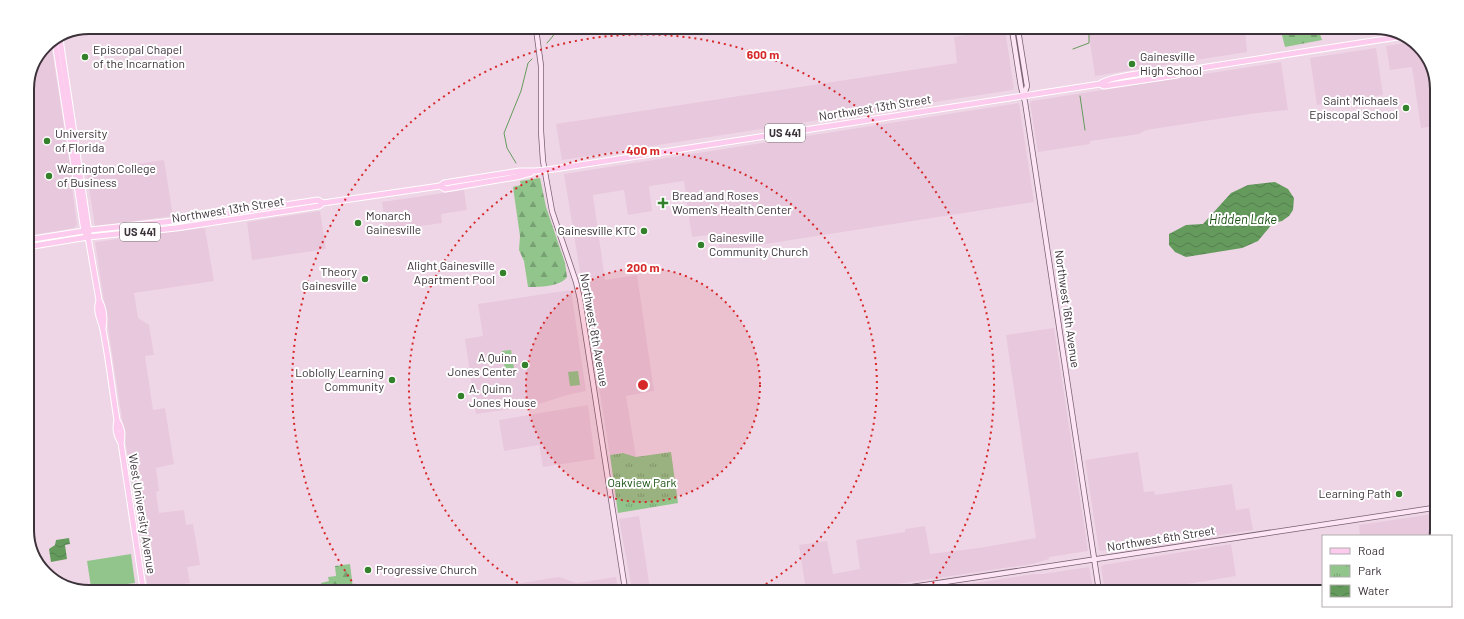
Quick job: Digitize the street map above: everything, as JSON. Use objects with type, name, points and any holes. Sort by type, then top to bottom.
[{"type":"main road","name":"Northwest 13th Street","points":[[88,237],[208,223],[319,206],[323,203],[440,186],[445,188],[452,187],[520,176],[554,168],[1024,95],[1100,84],[1104,86],[1177,75],[1188,70],[1394,38]]},
{"type":"main road","name":"West University Avenue","points":[[60,42],[87,231]]},
{"type":"main road","name":"West University Avenue","points":[[56,45],[99,300],[102,306],[104,319],[103,328],[117,420],[115,427],[117,437],[120,442],[143,585]]},
{"type":"main road","name":"Northwest 13th Street","points":[[1100,84],[1103,80],[1177,68],[1188,70]]},
{"type":"main road","points":[[1134,81],[1138,78],[1169,73],[1177,68]]},
{"type":"main road","name":"Northwest 13th Street","points":[[87,231],[177,221],[318,200],[323,203]]},
{"type":"main road","name":"US 441","points":[[34,239],[87,231]]},
{"type":"main road","name":"US 441","points":[[34,246],[88,237]]},
{"type":"street","name":"Northwest 8th Avenue","points":[[537,34],[541,66],[541,131],[543,161],[552,211],[580,298],[624,585]]},
{"type":"street","name":"Northwest 16th Avenue","points":[[1013,34],[1021,87],[1024,95],[1099,585]]},
{"type":"street","points":[[1019,34],[1027,86],[1024,95]]},
{"type":"street","name":"Northwest 6th Street","points":[[925,585],[1430,508]]},
{"type":"shaded area","points":[[972,34],[1006,34],[1014,88],[1012,90],[562,160],[556,124],[957,63],[954,37]]},
{"type":"shaded area","name":"Gainesville High School","points":[[1087,34],[1245,34],[1247,52],[1095,76],[1090,42]]},
{"type":"shaded area","points":[[1405,43],[1414,50],[1424,65],[1430,85],[1430,127],[1421,128],[1412,67],[1390,70],[1386,46]]},
{"type":"shaded area","name":"University of Florida","points":[[52,48],[70,166],[77,225],[74,228],[34,235],[34,85],[38,68],[43,58]]},
{"type":"shaded area","points":[[1376,48],[1383,95],[1317,105],[1310,58]]},
{"type":"shaded area","points":[[1281,62],[1288,110],[1257,113],[1146,130],[1139,134],[1090,141],[1090,144],[1038,152],[1030,103],[1032,101]]},
{"type":"shaded area","points":[[1019,103],[1034,202],[720,251],[717,234],[692,237],[684,181],[649,186],[652,211],[628,215],[624,190],[593,195],[605,280],[637,275],[654,391],[626,396],[636,457],[623,453],[610,455],[564,174]]},
{"type":"shaded area","points":[[164,160],[173,216],[95,226],[87,175],[90,171]]},
{"type":"shaded area","points":[[464,190],[467,210],[441,214],[442,223],[413,227],[414,231],[387,235],[382,202]]},
{"type":"shaded area","points":[[320,211],[326,249],[252,260],[247,222]]},
{"type":"shaded area","points":[[203,228],[205,229],[214,281],[134,293],[138,318],[149,325],[154,355],[145,356],[153,410],[165,408],[174,464],[156,468],[159,491],[156,492],[159,513],[184,510],[186,525],[193,524],[200,565],[187,567],[190,583],[175,585],[148,585],[95,242]]},
{"type":"shaded area","name":"A Quinn Jones Center","points":[[571,290],[586,391],[567,395],[536,405],[476,414],[465,339],[483,336],[478,304]]},
{"type":"shaded area","points":[[1054,328],[1088,551],[1049,557],[1049,559],[1032,564],[890,585],[805,585],[799,545],[827,541],[833,574],[860,569],[856,540],[905,532],[905,529],[925,526],[930,554],[979,548],[1036,538],[1006,335]]},
{"type":"shaded area","points":[[588,405],[595,459],[543,467],[539,445],[504,451],[499,420]]},
{"type":"shaded area","points":[[1138,452],[1144,492],[1154,491],[1155,495],[1232,484],[1236,510],[1249,508],[1253,530],[1168,543],[1167,541],[1101,551],[1099,550],[1085,460]]},
{"type":"shaded area","points":[[1430,514],[1430,535],[1360,535],[1359,525]]},
{"type":"shaded area","points":[[639,516],[649,585],[631,585],[619,519]]},
{"type":"shaded area","points":[[1231,544],[1236,576],[1181,585],[1104,585],[1101,567],[1103,565]]},
{"type":"shaded area","points":[[1089,567],[1092,585],[962,585],[1034,574]]},
{"type":"shaded area","points":[[559,577],[577,583],[616,577],[617,585],[508,585]]},
{"type":"green space","points":[[1282,34],[1320,34],[1322,40],[1285,47]]},
{"type":"green space","points":[[540,178],[546,207],[565,263],[567,277],[554,285],[528,287],[524,261],[519,250],[520,236],[513,187],[521,185],[520,181]]},
{"type":"green space","points":[[511,350],[515,374],[506,375],[502,351]]},
{"type":"green space","points":[[578,371],[580,385],[570,386],[568,372]]},
{"type":"green space","name":"Oakview Park","points":[[671,452],[678,503],[618,513],[610,455],[623,453],[636,457]]},
{"type":"green space","points":[[131,554],[135,583],[120,585],[91,585],[87,561]]},
{"type":"green space","points":[[350,564],[353,585],[321,585],[321,583],[329,581],[328,577],[336,576],[335,566]]},
{"type":"water","name":"Hidden Lake","points":[[1275,182],[1288,189],[1294,198],[1293,210],[1289,216],[1282,221],[1273,223],[1258,241],[1242,248],[1186,257],[1175,252],[1169,245],[1169,234],[1186,225],[1203,224],[1231,193],[1248,185]]},
{"type":"water","points":[[69,538],[70,544],[65,545],[67,559],[51,562],[49,549],[55,545],[56,540]]},
{"type":"waterway","points":[[547,43],[554,34]]},
{"type":"waterway","points":[[1073,49],[1089,43],[1089,34]]},
{"type":"waterway","points":[[516,163],[507,148],[504,133],[521,91],[528,63],[532,59]]},
{"type":"waterway","points":[[1080,96],[1085,130]]},
{"type":"place","name":"Episcopal Chapel of the Incarnation","points":[[85,57]]},
{"type":"place","name":"Gainesville High School","points":[[1132,64]]},
{"type":"place","name":"Saint Michaels Episcopal School","points":[[1406,108]]},
{"type":"place","name":"University of Florida","points":[[47,141]]},
{"type":"place","name":"Warrington College of Business","points":[[49,176]]},
{"type":"place","name":"Bread and Roses Women's Health Center","points":[[663,203]]},
{"type":"place","name":"Monarch Gainesville","points":[[358,223]]},
{"type":"place","name":"Gainesville KTC","points":[[644,231]]},
{"type":"place","name":"Gainesville Community Church","points":[[701,245]]},
{"type":"place","name":"Alight Gainesville Apartment Pool","points":[[503,273]]},
{"type":"place","name":"Theory Gainesville","points":[[365,279]]},
{"type":"place","name":"A Quinn Jones Center","points":[[525,365]]},
{"type":"place","name":"Loblolly Learning Community","points":[[392,380]]},
{"type":"place","name":"A. Quinn Jones House","points":[[461,396]]},
{"type":"place","name":"Learning Path","points":[[1399,494]]},
{"type":"place","name":"Progressive Church","points":[[368,570]]}]
